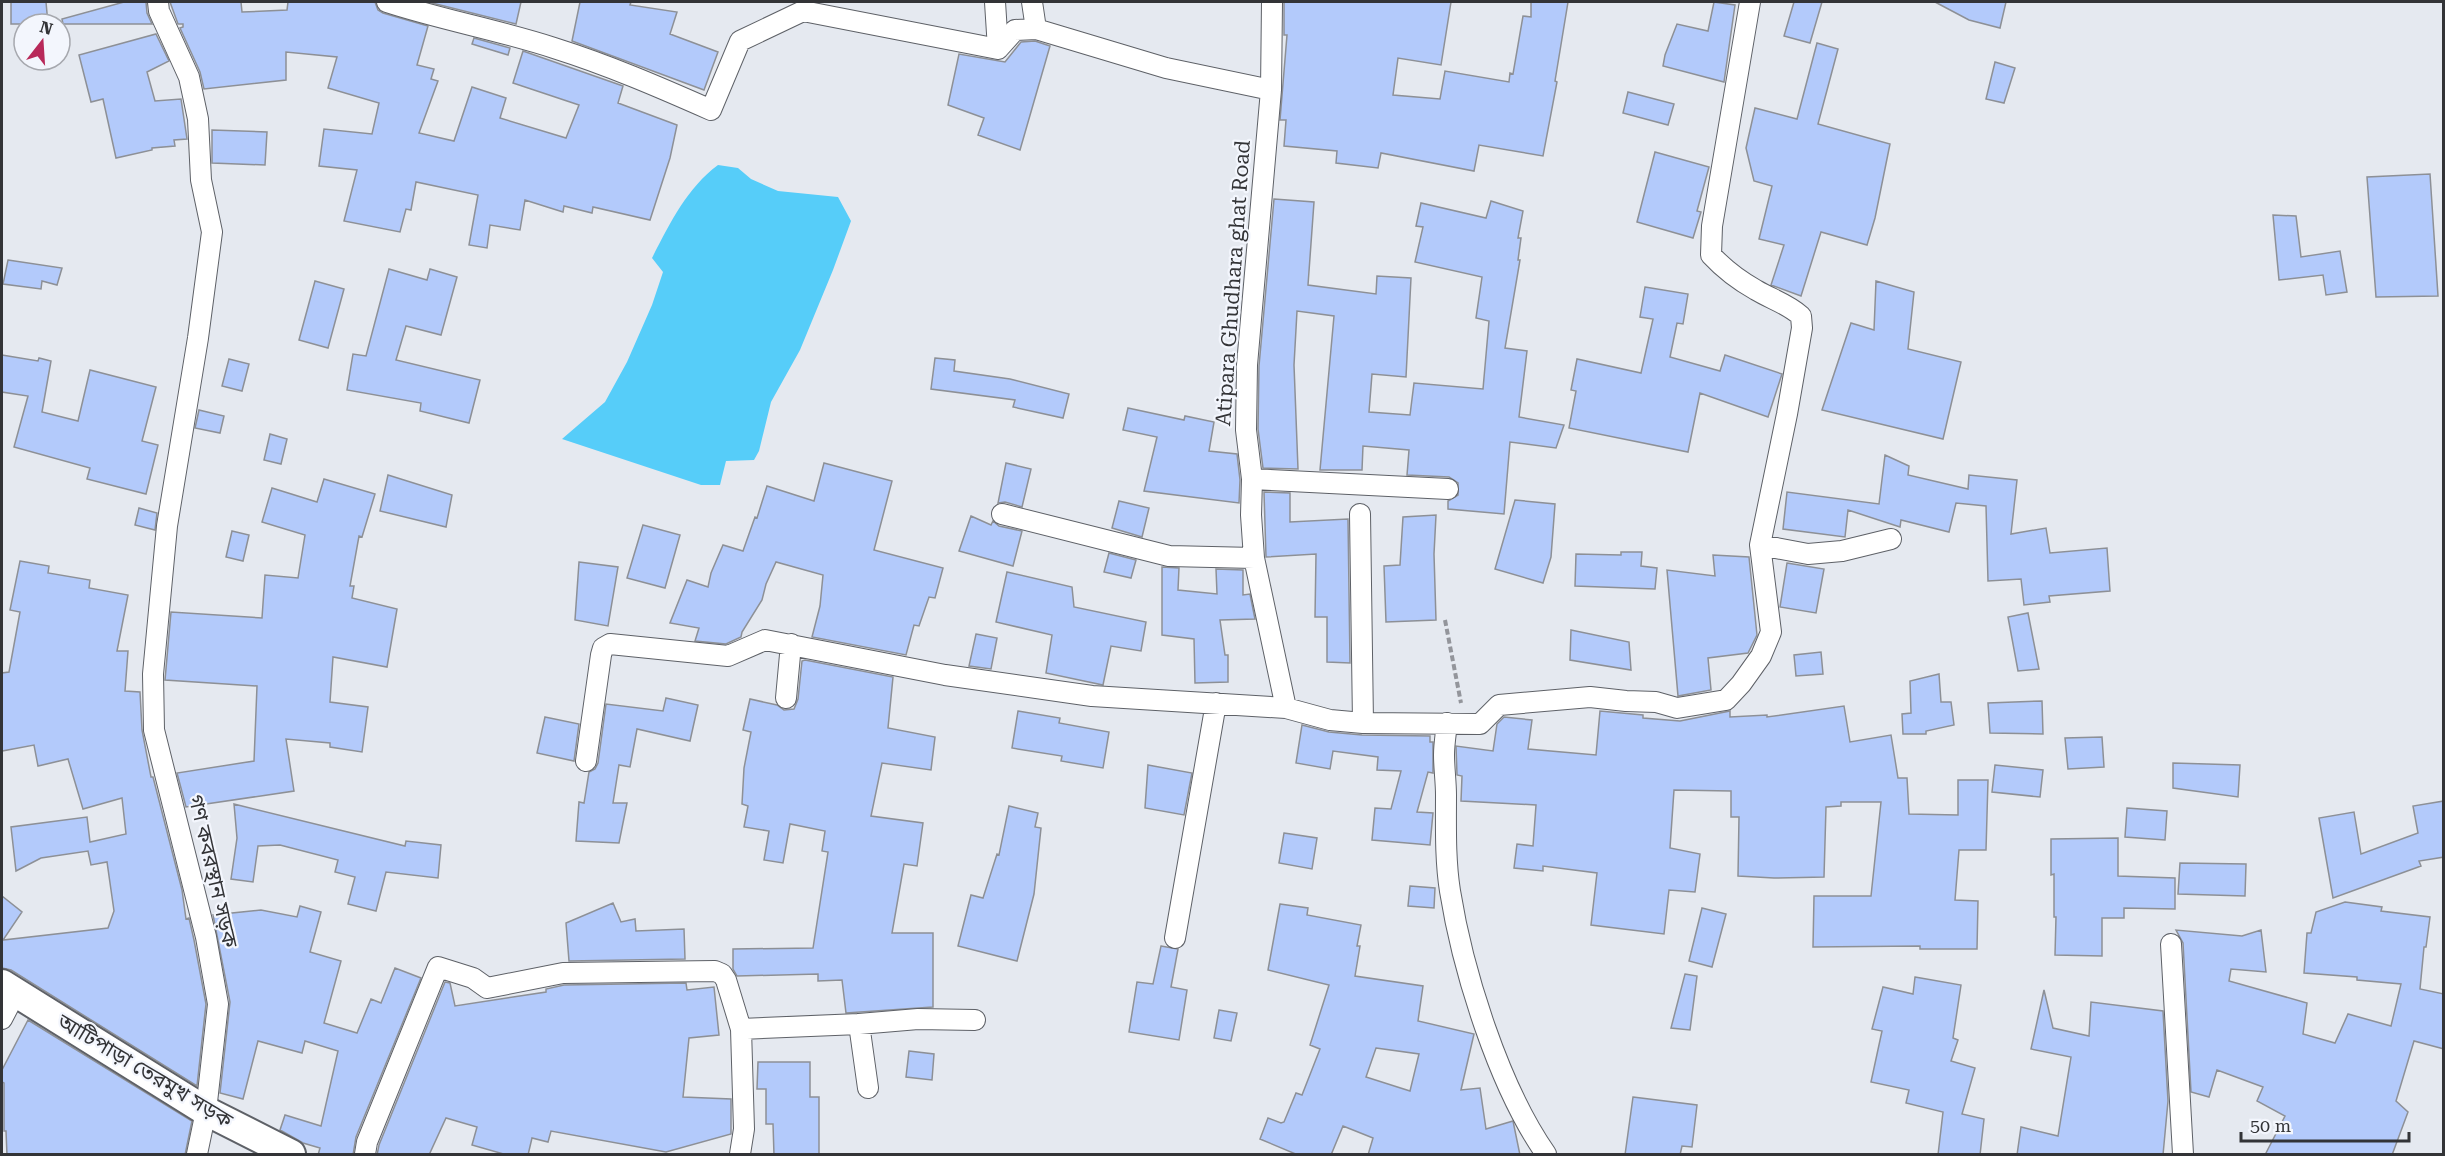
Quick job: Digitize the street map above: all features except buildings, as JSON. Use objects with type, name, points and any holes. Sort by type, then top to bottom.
[{"type":"main road","name":"আটিপাড়া তেরমুখ সড়ক","points":[[9,988],[206,1111],[291,1155]]},
{"type":"street","name":"গণ কবরস্থান সড়ক","points":[[158,2],[159,11],[189,77],[198,119],[201,180],[212,232],[198,338],[166,526],[153,674],[154,730],[206,937],[218,1004],[206,1111],[197,1155]]},
{"type":"street","points":[[387,2],[430,16],[552,47],[632,75],[711,110],[740,41],[803,11],[999,49]]},
{"type":"street","points":[[995,2],[999,49]]},
{"type":"street","points":[[1032,2],[1036,29]]},
{"type":"street","name":"Atipara Ghudhara ghat Road","points":[[1272,2],[1271,90],[1247,365],[1246,430],[1252,479],[1251,515],[1254,558],[1286,708]]},
{"type":"street","points":[[586,761],[603,648],[610,644],[728,656],[765,640],[945,675],[1092,696],[1286,708],[1330,720],[1363,723],[1480,723],[1499,705],[1548,699],[1590,697],[1656,702],[1677,708],[1726,700],[1742,684],[1761,656],[1771,632],[1760,545],[1802,328],[1802,316],[1794,309],[1754,289],[1722,266],[1711,255],[1712,225],[1750,2]]},
{"type":"street","points":[[999,49],[1015,30],[1036,29],[1166,68],[1271,90]]},
{"type":"street","points":[[1252,479],[1448,489]]},
{"type":"street","points":[[1002,514],[1170,556],[1254,558]]},
{"type":"street","points":[[1360,514],[1363,723]]},
{"type":"street","points":[[1760,545],[1808,554],[1842,551],[1891,539]]},
{"type":"street","points":[[786,698],[791,644]]},
{"type":"street","points":[[1175,938],[1216,703]]},
{"type":"street","points":[[1447,723],[1443,753],[1450,891],[1473,986],[1498,1058],[1513,1096],[1546,1155]]},
{"type":"street","points":[[2171,944],[2183,1155]]},
{"type":"street","points":[[365,1155],[367,1142],[438,967],[473,978],[487,988],[563,973],[715,970],[722,974],[726,980],[741,1029],[744,1129],[740,1155]]},
{"type":"street","points":[[2,1019],[9,988]]},
{"type":"street","points":[[741,1029],[859,1024],[918,1018],[975,1020]]},
{"type":"street","points":[[859,1024],[868,1088]]},
{"type":"path","points":[[1445,620],[1462,710]]},
{"type":"water","points":[[718,165],[738,168],[751,179],[778,191],[838,197],[851,221],[800,350],[771,402],[759,451],[754,460],[726,461],[720,485],[701,485],[562,439],[605,402],[627,362],[652,305],[663,272],[652,258],[688,195]]}]
